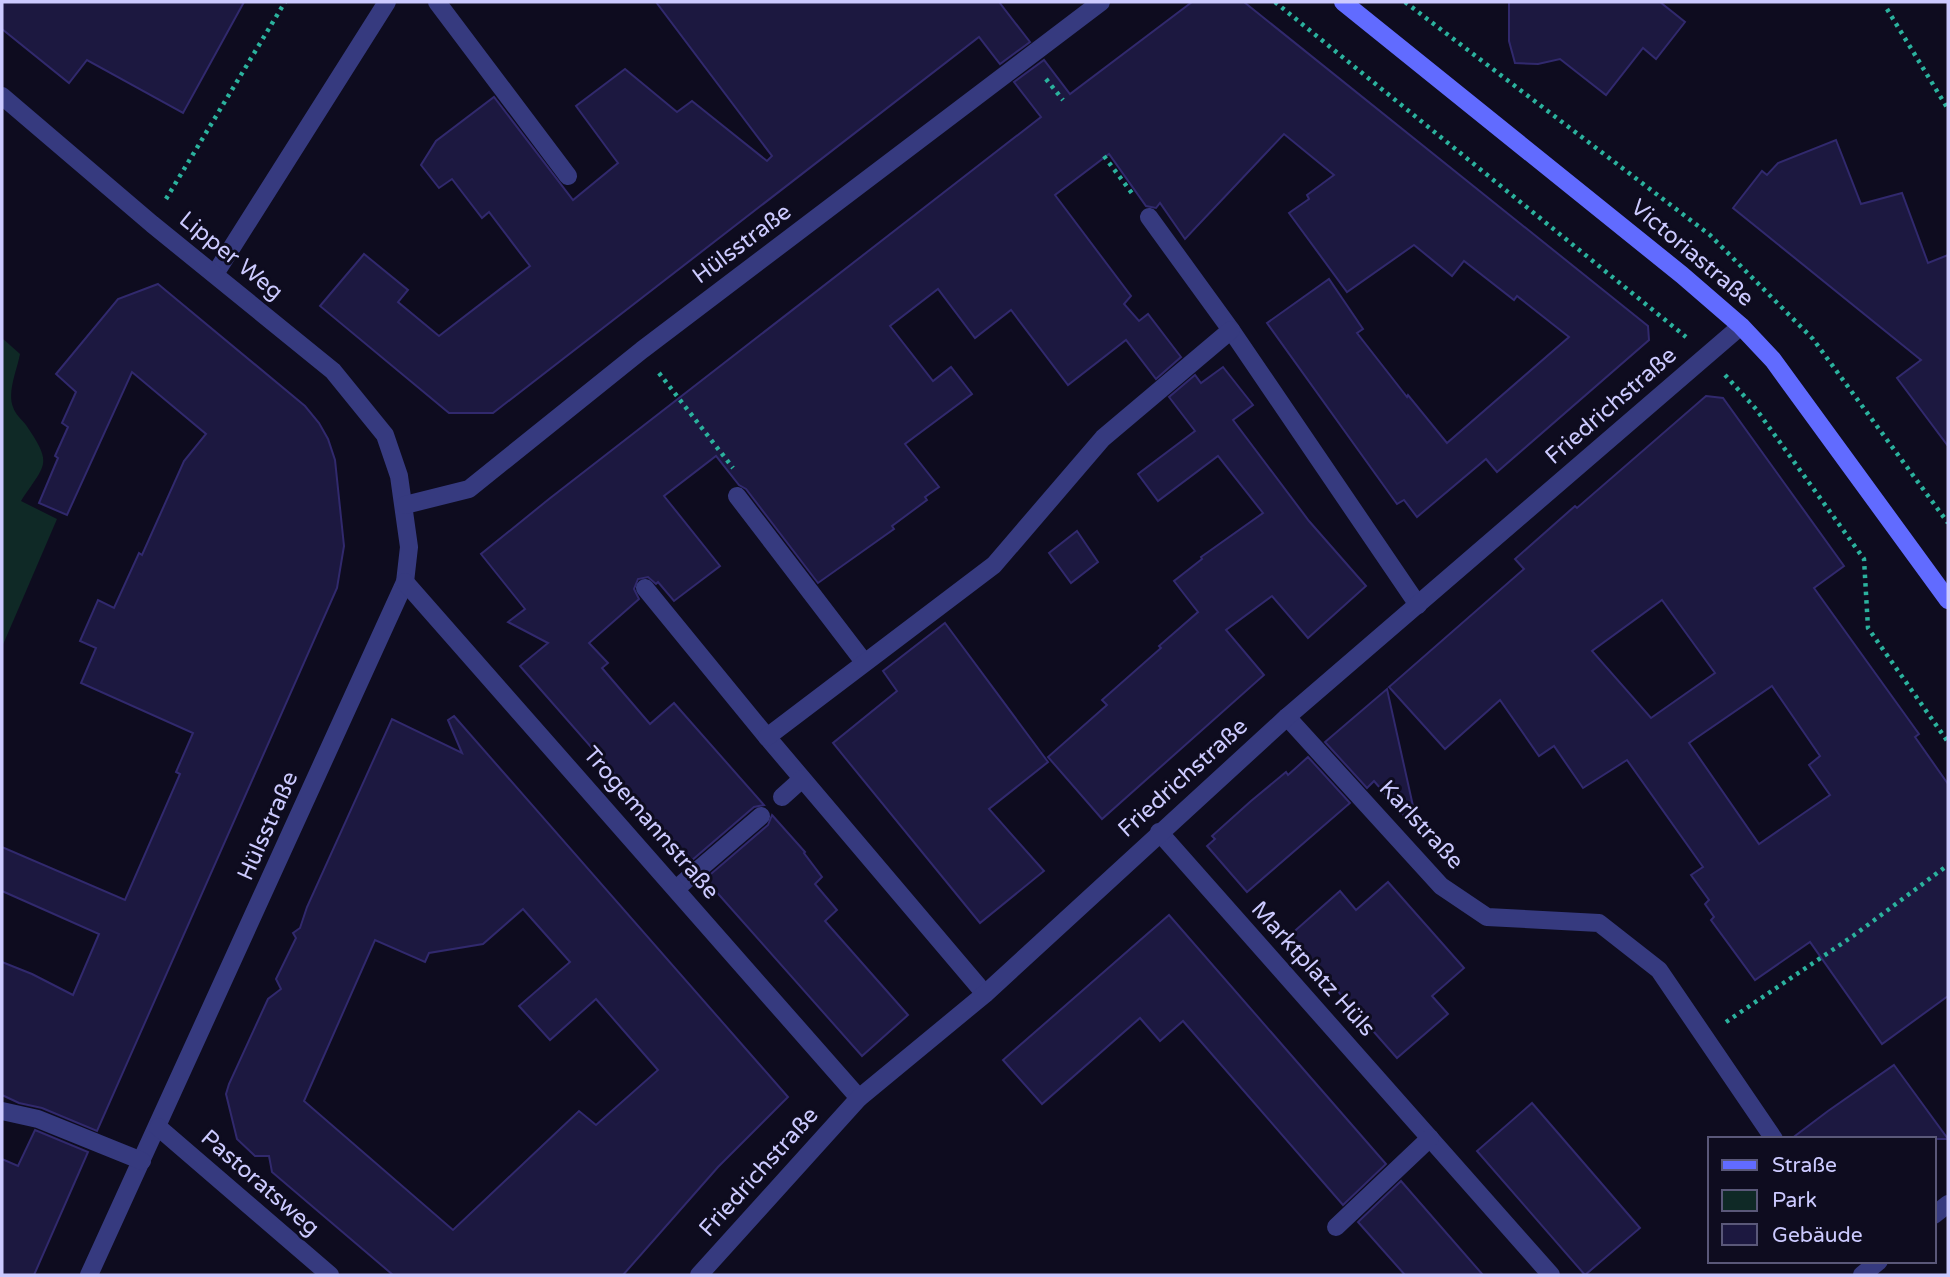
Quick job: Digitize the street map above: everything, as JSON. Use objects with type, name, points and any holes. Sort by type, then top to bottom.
[{"type":"main road","name":"Victoriastraße","points":[[1343,2],[1590,199],[1741,326],[1773,360],[1948,600]]},
{"type":"street","points":[[215,274],[387,2]]},
{"type":"street","points":[[437,2],[568,176]]},
{"type":"street","name":"Hülsstraße","points":[[405,505],[470,489],[642,350],[1101,2]]},
{"type":"street","name":"Lipper Weg","points":[[2,96],[333,371],[385,435],[399,476]]},
{"type":"street","points":[[1149,217],[1231,330],[1418,605]]},
{"type":"street","name":"Friedrichstraße","points":[[699,1275],[859,1098],[985,994],[1287,717],[1741,326]]},
{"type":"street","points":[[767,737],[994,565],[1103,438],[1231,330]]},
{"type":"street","name":"Hülsstraße","points":[[89,1275],[159,1127],[405,582],[409,547],[399,476]]},
{"type":"street","points":[[737,496],[864,662]]},
{"type":"street","name":"Trogemannstraße","points":[[405,582],[859,1098]]},
{"type":"street","points":[[645,588],[802,779],[985,994]]},
{"type":"street","name":"Karlstraße","points":[[1287,717],[1441,886],[1487,917],[1599,923],[1659,970],[1773,1137]]},
{"type":"street","points":[[782,797],[802,779]]},
{"type":"street","points":[[677,888],[761,816]]},
{"type":"street","name":"Marktplatz Hüls","points":[[1159,832],[1551,1275]]},
{"type":"street","points":[[2,1111],[38,1119],[142,1161]]},
{"type":"street","name":"Pastoratsweg","points":[[159,1127],[330,1275]]},
{"type":"street","points":[[1336,1227],[1430,1138]]},
{"type":"path","points":[[152,223],[285,2]]},
{"type":"path","points":[[1275,2],[1707,355],[1756,410],[1864,559],[1868,628],[1948,742]]},
{"type":"path","points":[[1405,2],[1710,235],[1812,339],[1948,523]]},
{"type":"path","points":[[1887,9],[1948,109]]},
{"type":"path","points":[[1104,156],[1149,217]]},
{"type":"path","points":[[642,350],[737,473],[737,496]]},
{"type":"path","points":[[1705,1037],[1853,936],[1948,865]]},
{"type":"green space","points":[[2,338],[20,354],[12,388],[13,407],[35,438],[43,457],[41,471],[21,501],[57,519],[2,647]]},
{"type":"building","points":[[2,2],[244,2],[183,113],[87,60],[69,83],[2,29]]},
{"type":"building","points":[[656,2],[999,2],[1030,42],[1000,64],[979,37],[493,413],[449,413],[320,306],[364,254],[408,290],[398,302],[439,336],[530,266],[489,212],[482,218],[452,179],[439,188],[421,165],[436,141],[494,97],[573,200],[618,163],[576,106],[625,69],[677,112],[692,101],[767,161],[772,156]]},
{"type":"building","points":[[1192,2],[1244,2],[1648,326],[1649,340],[1497,472],[1486,459],[1417,517],[1404,500],[1397,504],[1267,323],[1329,279],[1363,329],[1357,333],[1447,443],[1569,337],[1517,296],[1514,300],[1464,261],[1452,276],[1414,245],[1347,292],[1289,213],[1309,199],[1307,195],[1334,175],[1284,134],[1185,239],[1160,203],[1156,208],[1146,206],[1109,154],[1055,195],[1131,296],[1124,304],[1139,321],[1148,314],[1181,357],[1156,379],[1126,340],[1068,385],[1011,310],[975,338],[938,289],[890,326],[933,381],[951,367],[972,394],[905,444],[939,487],[925,497],[927,500],[892,526],[894,529],[818,583],[746,489],[739,485],[716,456],[664,496],[720,566],[674,601],[658,582],[656,584],[648,577],[638,579],[634,589],[639,599],[589,643],[608,663],[602,668],[650,724],[674,703],[764,805],[754,807],[691,861],[520,666],[548,643],[508,622],[525,609],[481,554],[1041,117],[1014,82],[1044,60],[1070,94]]},
{"type":"building","points":[[1509,2],[1660,2],[1685,22],[1656,59],[1643,48],[1606,95],[1560,59],[1538,64],[1515,63],[1509,41]]},
{"type":"building","points":[[1836,140],[1861,204],[1902,193],[1928,263],[1948,255],[1948,446],[1897,378],[1921,360],[1733,208],[1762,171],[1767,175],[1778,163]]},
{"type":"building","points":[[158,284],[305,406],[319,423],[335,460],[344,546],[337,588],[97,1131],[2,1095],[2,962],[73,995],[99,934],[2,891],[2,847],[125,900],[180,774],[176,772],[193,733],[81,683],[96,648],[80,641],[98,600],[114,608],[139,553],[142,555],[184,461],[206,434],[132,372],[67,515],[39,503],[58,458],[55,456],[68,427],[62,423],[76,392],[56,374],[118,299]]},
{"type":"building","points":[[1223,367],[1253,405],[1233,420],[1309,521],[1366,586],[1308,638],[1272,596],[1226,630],[1264,675],[1102,819],[1048,757],[1107,705],[1102,700],[1198,612],[1174,581],[1202,559],[1201,557],[1263,513],[1218,456],[1158,501],[1138,474],[1195,431],[1169,397],[1195,375],[1201,383]]},
{"type":"building","points":[[1706,396],[1723,398],[1844,566],[1814,588],[1919,734],[1915,737],[1948,784],[1948,996],[1882,1044],[1810,942],[1755,980],[1711,920],[1714,917],[1705,904],[1709,900],[1691,875],[1703,867],[1627,760],[1583,788],[1554,746],[1539,756],[1500,700],[1445,749],[1389,687],[1524,569],[1515,559],[1575,506],[1577,508]],"holes":[[[1662,600],[1715,673],[1651,718],[1592,651]],[[1772,686],[1820,756],[1809,765],[1830,795],[1759,844],[1689,743]]]},
{"type":"building","points":[[1077,531],[1098,562],[1071,583],[1049,553]]},
{"type":"building","points":[[945,623],[1048,762],[989,809],[1044,871],[980,923],[833,743],[897,691],[883,671]]},
{"type":"building","points":[[1387,689],[1419,833],[1374,781],[1367,788],[1325,742]]},
{"type":"building","points":[[454,716],[788,1097],[718,1167],[623,1275],[393,1275],[272,1172],[269,1156],[255,1156],[237,1139],[226,1094],[229,1084],[268,999],[281,989],[276,979],[296,938],[293,933],[300,928],[392,719],[462,753],[448,720]],"holes":[[[523,909],[570,962],[519,1006],[550,1040],[596,999],[658,1070],[596,1125],[579,1111],[453,1230],[304,1101],[375,940],[425,962],[429,953],[483,944]]]},
{"type":"building","points":[[1308,757],[1350,803],[1247,892],[1207,846],[1215,839],[1212,836],[1251,801]]},
{"type":"building","points":[[772,815],[805,852],[822,877],[815,884],[837,910],[825,921],[908,1015],[862,1056],[705,879],[768,825]]},
{"type":"building","points":[[1388,882],[1464,968],[1432,996],[1448,1014],[1397,1058],[1289,936],[1340,891],[1356,910]]},
{"type":"building","points":[[1169,915],[1386,1164],[1343,1205],[1183,1021],[1160,1041],[1140,1018],[1042,1104],[1003,1060]]},
{"type":"building","points":[[1894,1065],[1948,1139],[1794,1137]]},
{"type":"building","points":[[1532,1103],[1640,1228],[1585,1275],[1477,1151]]},
{"type":"building","points":[[35,1130],[88,1152],[34,1275],[2,1275],[2,1159],[18,1166]]},
{"type":"building","points":[[1401,1181],[1483,1275],[1405,1275],[1358,1222]]}]
